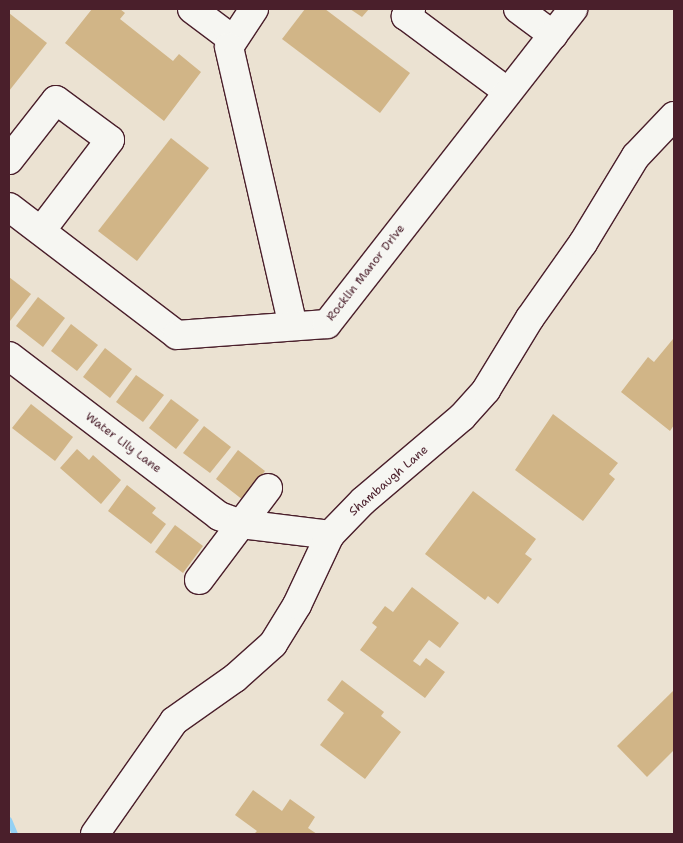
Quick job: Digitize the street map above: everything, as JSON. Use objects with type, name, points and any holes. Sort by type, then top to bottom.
[{"type":"street","points":[[192,9],[232,39]]},
{"type":"street","points":[[254,9],[232,39],[229,48],[293,326]]},
{"type":"street","points":[[411,9],[406,16],[508,92]]},
{"type":"street","points":[[518,9],[553,35]]},
{"type":"street","name":"Rocklin Manor Drive","points":[[9,207],[177,334],[327,324],[573,9]]},
{"type":"street","points":[[9,160],[56,100],[110,140],[41,231]]},
{"type":"street","name":"Shambaugh Lane","points":[[95,834],[174,721],[235,678],[273,644],[297,605],[330,535],[363,501],[462,417],[486,390],[530,318],[584,243],[636,156],[674,116]]},
{"type":"street","name":"Water Lily Lane","points":[[9,356],[219,516],[241,524],[330,535]]},
{"type":"street","points":[[199,580],[268,488]]},
{"type":"building","points":[[92,9],[120,9],[125,13],[120,19],[173,61],[179,54],[201,72],[164,121],[65,43]]},
{"type":"building","points":[[305,9],[325,9],[410,73],[380,113],[282,39]]},
{"type":"building","points":[[350,9],[369,9],[362,17]]},
{"type":"building","points":[[9,13],[47,43],[9,91]]},
{"type":"building","points":[[171,138],[209,168],[137,261],[98,231]]},
{"type":"building","points":[[9,277],[31,294],[10,321],[9,320]]},
{"type":"building","points":[[38,297],[65,318],[43,347],[16,326]]},
{"type":"building","points":[[71,324],[98,345],[77,371],[51,351]]},
{"type":"building","points":[[673,339],[674,425],[670,431],[621,392],[648,357],[654,362]]},
{"type":"building","points":[[105,348],[132,369],[110,398],[83,377]]},
{"type":"building","points":[[136,375],[164,395],[143,422],[116,402]]},
{"type":"building","points":[[171,399],[199,420],[176,449],[149,428]]},
{"type":"building","points":[[31,404],[73,437],[55,461],[12,428]]},
{"type":"building","points":[[553,414],[618,463],[609,474],[615,479],[583,521],[515,470]]},
{"type":"building","points":[[204,426],[231,447],[210,473],[183,453]]},
{"type":"building","points":[[77,449],[89,460],[93,455],[121,480],[101,504],[60,468]]},
{"type":"building","points":[[238,450],[265,471],[243,500],[216,479]]},
{"type":"building","points":[[127,485],[156,508],[152,513],[166,524],[151,544],[108,511]]},
{"type":"building","points":[[473,491],[536,539],[525,554],[532,559],[498,604],[488,596],[485,600],[425,554]]},
{"type":"building","points":[[175,525],[203,546],[183,573],[155,552]]},
{"type":"building","points":[[412,587],[459,623],[440,648],[429,640],[413,661],[420,666],[426,658],[445,672],[425,698],[360,650],[377,627],[372,623],[385,606],[393,612]]},
{"type":"building","points":[[342,680],[384,712],[381,716],[401,732],[365,779],[320,745],[344,713],[327,700]]},
{"type":"building","points":[[674,690],[674,750],[647,777],[617,746]]},
{"type":"building","points":[[253,790],[282,811],[290,799],[315,817],[308,828],[317,834],[254,834],[257,831],[235,815]]},
{"type":"waterway","points":[[9,820],[15,834]]}]
